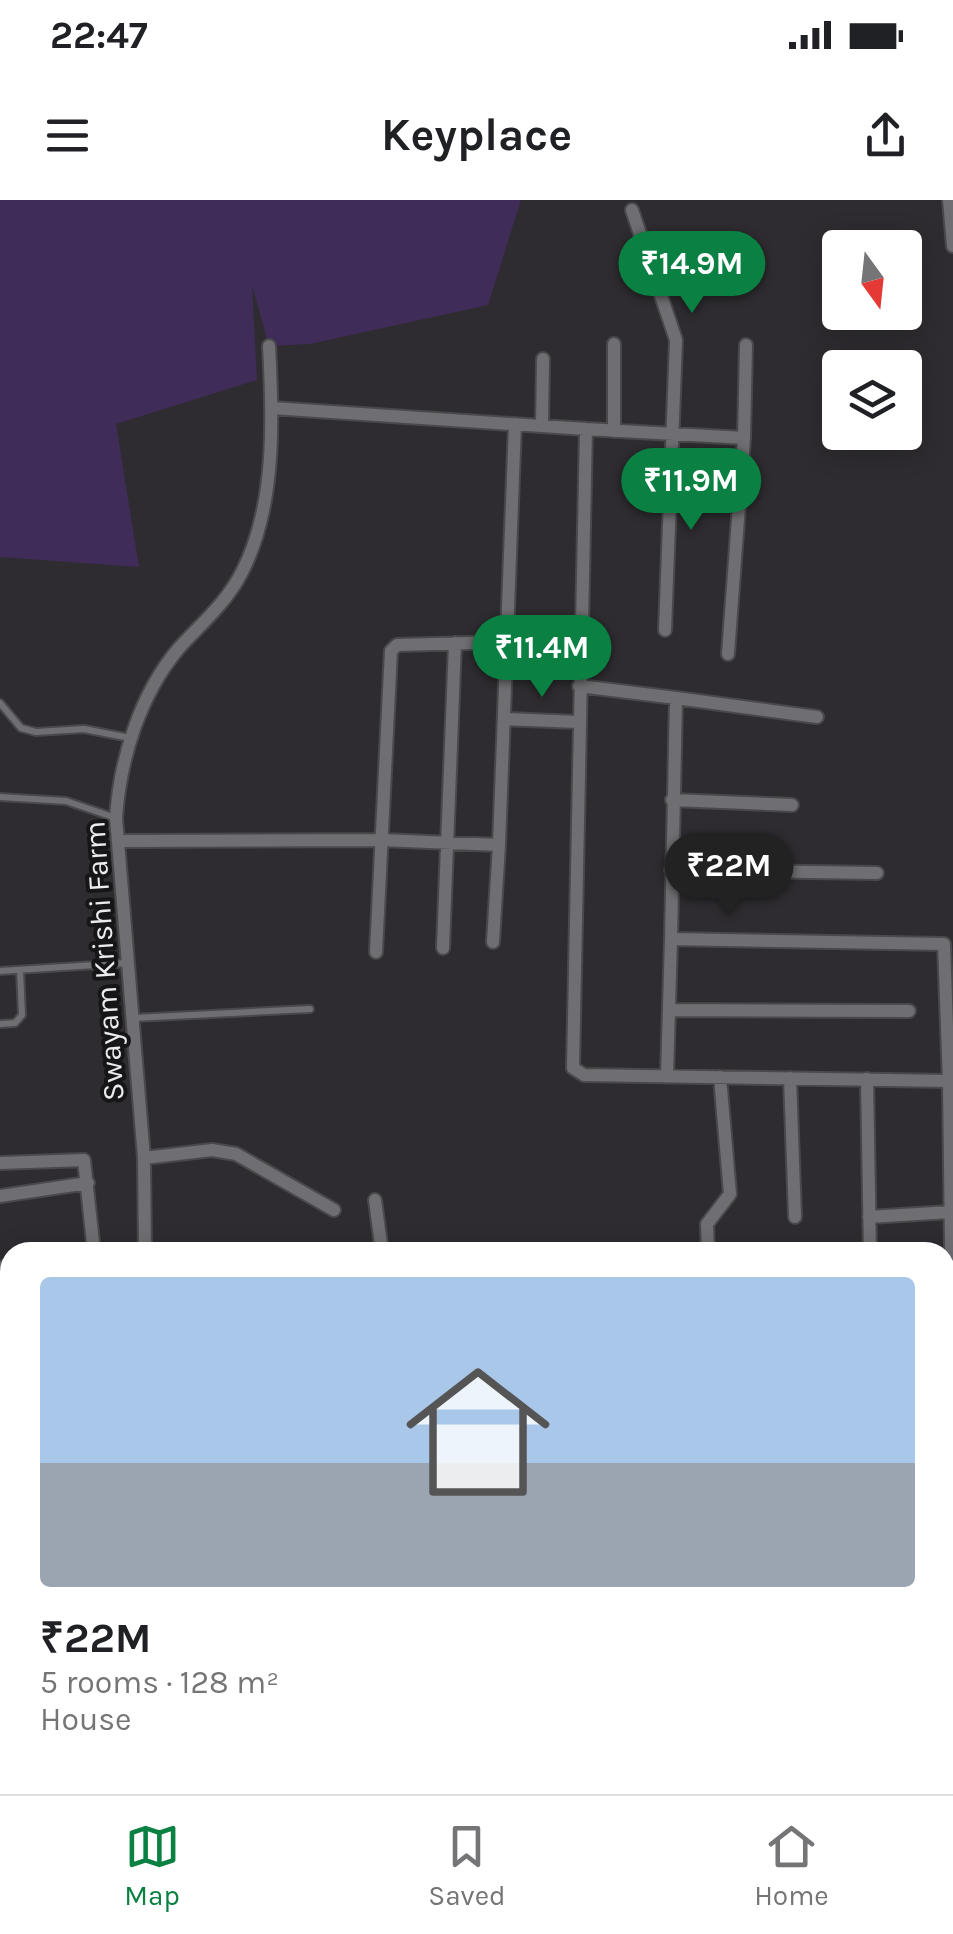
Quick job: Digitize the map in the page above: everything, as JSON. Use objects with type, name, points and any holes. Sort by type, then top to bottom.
[{"type":"street","points":[[949,200],[953,246]]},
{"type":"street","points":[[632,210],[676,340],[665,630]]},
{"type":"street","points":[[614,344],[614,431]]},
{"type":"street","points":[[728,654],[744,438],[746,345]]},
{"type":"street","name":"Swayam Krishi Farm","points":[[145,1242],[144,1158],[116,818],[119,780],[130,738],[176,652],[221,604],[256,541],[272,408],[269,346]]},
{"type":"street","points":[[542,426],[544,359]]},
{"type":"street","points":[[272,408],[744,438]]},
{"type":"street","points":[[493,942],[509,642],[515,424]]},
{"type":"street","points":[[586,429],[570,1060],[584,1075],[949,1080]]},
{"type":"street","points":[[376,952],[391,650],[397,645],[509,642]]},
{"type":"street","points":[[443,948],[454,643]]},
{"type":"street","points":[[579,686],[817,717]]},
{"type":"street","points":[[668,1076],[676,698]]},
{"type":"street","points":[[505,720],[578,722]]},
{"type":"street","points":[[672,800],[792,805]]},
{"type":"street","points":[[118,842],[382,840],[499,845]]},
{"type":"street","points":[[672,870],[877,873]]},
{"type":"street","points":[[670,939],[944,944],[950,1242]]},
{"type":"street","points":[[669,1010],[908,1011]]},
{"type":"street","points":[[708,1242],[707,1224],[730,1194],[720,1077]]},
{"type":"street","points":[[790,1078],[795,1217]]},
{"type":"street","points":[[868,1079],[870,1242]]},
{"type":"street","points":[[144,1158],[212,1150],[236,1154],[334,1210]]},
{"type":"street","points":[[0,1163],[81,1157],[88,1183],[93,1242]]},
{"type":"street","points":[[0,1196],[88,1183]]},
{"type":"street","points":[[375,1200],[381,1242]]},
{"type":"street","points":[[870,1217],[950,1212]]},
{"type":"lane","points":[[0,703],[21,728],[36,732],[84,729],[130,738]]},
{"type":"lane","points":[[0,797],[66,801],[116,818]]},
{"type":"lane","points":[[0,971],[127,963]]},
{"type":"lane","points":[[0,1024],[15,1023],[22,1014],[20,970]]},
{"type":"lane","points":[[132,1018],[310,1009]]},
{"type":"shaded area","points":[[0,200],[521,200],[488,305],[310,344],[269,346],[252,285],[257,380],[116,424],[139,567],[0,557]]}]
